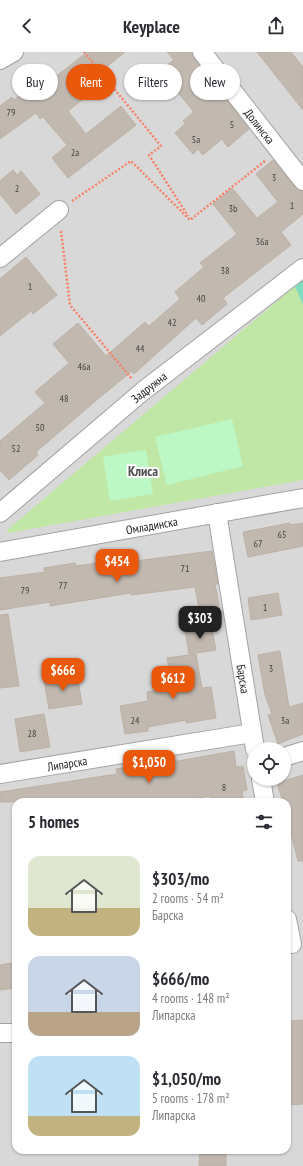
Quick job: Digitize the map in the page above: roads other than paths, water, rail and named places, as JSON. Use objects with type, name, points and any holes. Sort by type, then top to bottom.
[{"type":"street","points":[[0,60],[14,52]]},
{"type":"street","name":"Долинска","points":[[202,52],[303,181]]},
{"type":"street","points":[[0,258],[59,210]]},
{"type":"street","name":"Задружна","points":[[0,512],[143,391],[303,268]]},
{"type":"street","name":"Омладинска","points":[[0,552],[303,498]]},
{"type":"street","name":"Барска","points":[[217,513],[254,741]]},
{"type":"street","name":"Липарска","points":[[0,774],[254,741]]},
{"type":"street","points":[[291,755],[303,751]]},
{"type":"street","points":[[262,786],[264,798]]},
{"type":"street","points":[[291,933],[294,943]]},
{"type":"street","points":[[0,1033],[12,1033]]},
{"type":"district","name":"Клиса","points":[[143,471]]}]
